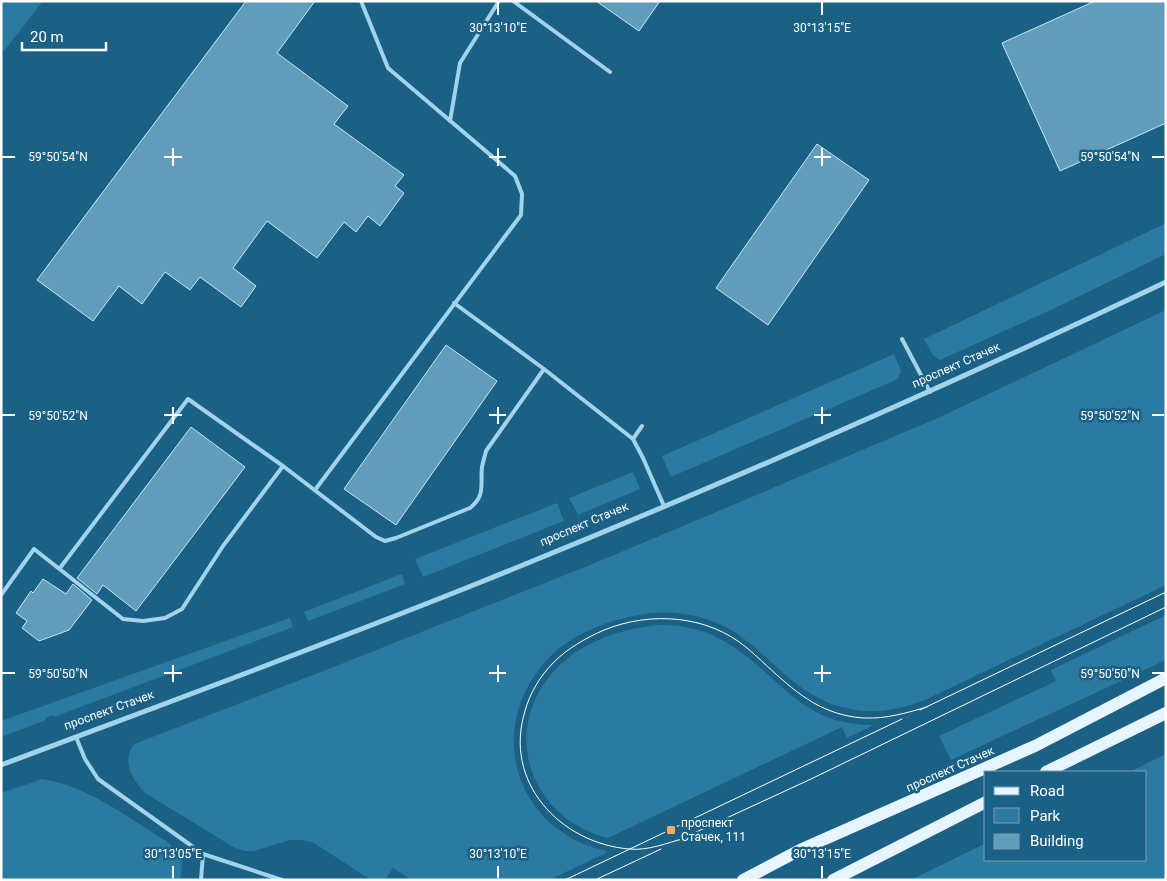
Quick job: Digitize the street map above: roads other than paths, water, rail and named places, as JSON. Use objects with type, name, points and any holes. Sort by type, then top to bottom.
[{"type":"main road","name":"проспект Стачек","points":[[743,880],[800,850],[1035,746],[1166,678]]},
{"type":"main road","points":[[1048,771],[1166,713]]},
{"type":"main road","points":[[833,880],[984,803]]},
{"type":"street","name":"проспект Стачек","points":[[1,765],[255,671],[664,506],[930,392],[1166,282]]},
{"type":"lane","points":[[315,490],[521,215],[522,194],[515,176],[388,68],[361,1]]},
{"type":"lane","points":[[450,120],[460,63],[499,1]]},
{"type":"lane","points":[[513,1],[610,72]]},
{"type":"lane","points":[[454,303],[544,369],[633,439],[664,506]]},
{"type":"lane","points":[[902,339],[930,392]]},
{"type":"lane","points":[[60,568],[188,399],[384,541],[470,508],[478,501],[482,491],[482,464],[486,451],[544,369]]},
{"type":"lane","points":[[633,439],[642,426]]},
{"type":"lane","points":[[1,594],[34,549],[123,619],[143,621],[164,618],[182,609],[223,546],[283,466]]},
{"type":"lane","points":[[76,737],[85,758],[98,780],[203,854],[282,880]]},
{"type":"lane","points":[[200,880],[203,854]]},
{"type":"tram line","points":[[920,710],[1166,592]]},
{"type":"tram line","points":[[679,840],[811,779],[1166,607]]},
{"type":"tram line","points":[[685,838],[643,849],[629,849],[604,844],[581,835],[560,821],[543,804],[530,784],[522,762],[520,737],[527,704],[536,685],[549,667],[565,652],[584,640],[604,630],[641,620],[660,619],[697,623],[732,637],[797,692],[831,711],[856,717],[879,718],[927,707]]},
{"type":"tram line","points":[[565,880],[902,719]]},
{"type":"tram line","points":[[595,880],[661,849]]},
{"type":"place","name":"проспект Стачек, 111","points":[[671,830]]}]
